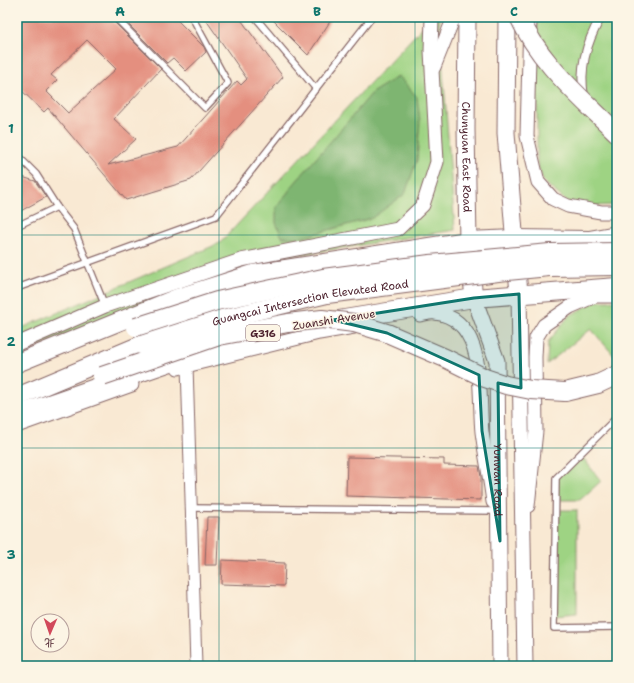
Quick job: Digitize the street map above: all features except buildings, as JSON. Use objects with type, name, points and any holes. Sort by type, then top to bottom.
[{"type":"highway","points":[[519,17],[532,43],[559,77],[617,133]]},
{"type":"highway","points":[[17,363],[177,298],[253,274],[468,241],[515,239],[589,240],[617,235]]},
{"type":"highway","name":"Guangcai Intersection Elevated Road","points":[[17,375],[136,327],[217,301],[323,278],[430,264],[550,253],[617,252]]},
{"type":"highway","name":"Guangcai Intersection Elevated Road","points":[[17,397],[141,345],[222,319],[327,294],[498,272],[550,267],[617,266]]},
{"type":"highway","name":"G316","points":[[519,294],[617,287]]},
{"type":"highway","name":"Zuanshi Avenue","points":[[17,415],[214,347],[270,331],[474,298],[519,294]]},
{"type":"highway","points":[[17,401],[102,376],[219,336],[288,323],[322,319],[354,323],[386,333],[439,355],[485,378],[506,385],[531,390],[565,392],[598,384],[617,376]]},
{"type":"main road","name":"Chunyuan East Road","points":[[467,17],[466,129],[468,241],[474,298]]},
{"type":"main road","points":[[507,17],[506,133],[519,294],[525,666]]},
{"type":"main road","name":"Yunwan Road","points":[[474,298],[497,361],[500,541],[500,666]]},
{"type":"street","points":[[17,344],[105,306],[241,260],[398,229],[423,205],[436,162],[431,51],[432,17]]},
{"type":"street","points":[[432,72],[454,17]]},
{"type":"street","points":[[530,17],[527,136],[538,182],[553,199],[568,206],[601,212],[617,218]]},
{"type":"street","points":[[586,103],[582,88],[583,66],[586,51],[594,28],[601,17]]},
{"type":"street","points":[[601,212],[617,212]]},
{"type":"street","points":[[253,274],[317,245]]},
{"type":"street","points":[[524,542],[536,431],[534,357],[536,338],[544,325],[570,308],[596,296],[617,296]]},
{"type":"street","points":[[214,347],[319,333],[434,312],[453,318],[470,335],[478,365],[482,432],[500,541]]},
{"type":"street","points":[[17,426],[187,365],[319,333]]},
{"type":"street","points":[[187,365],[196,666]]},
{"type":"lane","points":[[115,17],[205,108],[228,83],[192,17]]},
{"type":"lane","points":[[255,17],[316,89]]},
{"type":"lane","points":[[17,288],[216,216],[372,17]]},
{"type":"lane","points":[[17,155],[36,174],[57,207],[74,229],[105,306]]},
{"type":"lane","points":[[17,226],[57,207]]},
{"type":"lane","points":[[617,417],[556,478],[554,628],[617,627]]},
{"type":"lane","points":[[191,508],[495,511]]},
{"type":"highlighted area","points":[[519,294],[521,388],[498,383],[500,541],[482,431],[479,375],[387,333],[333,320],[474,298]]},
{"type":"green space","points":[[432,17],[439,17],[455,230],[272,259],[60,337],[17,356],[17,330],[220,243]]},
{"type":"green space","points":[[537,17],[617,17],[617,205],[589,206],[568,203],[543,181],[537,163]]},
{"type":"green space","points":[[399,76],[417,97],[420,121],[417,160],[405,194],[372,218],[300,238],[282,237],[276,223],[276,208],[294,184],[373,92]]},
{"type":"green space","points":[[596,301],[617,301],[617,359],[591,329],[547,364],[548,342],[569,316]]},
{"type":"green space","points":[[580,454],[601,481],[580,500],[556,500],[556,478]]},
{"type":"green space","points":[[556,510],[577,510],[577,614],[554,616]]}]
